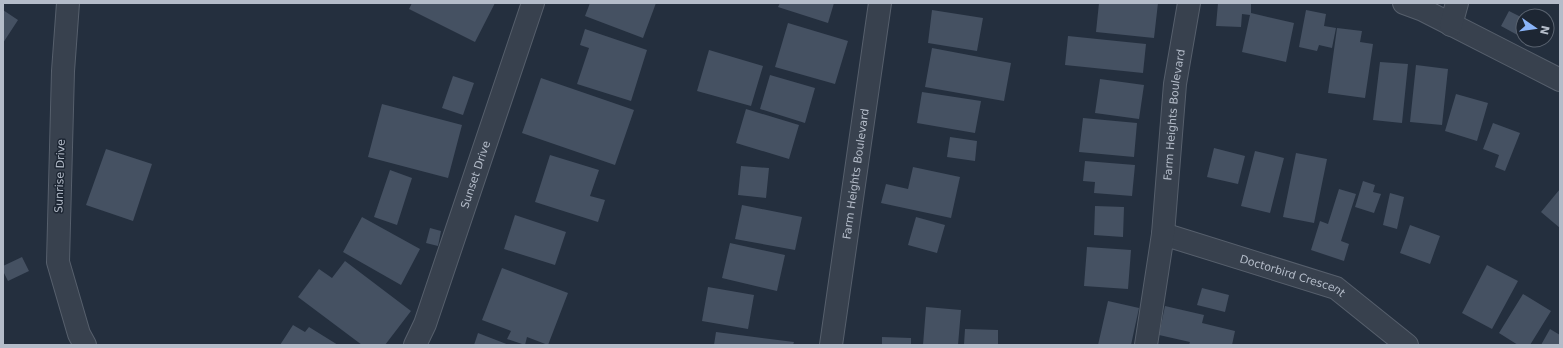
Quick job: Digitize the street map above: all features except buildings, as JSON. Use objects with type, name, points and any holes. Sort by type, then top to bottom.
[{"type":"street","name":"Sunrise Drive","points":[[68,3],[63,71],[58,262],[78,334],[85,345]]},
{"type":"street","name":"Sunset Drive","points":[[415,345],[426,324],[533,3]]},
{"type":"street","name":"Farm Heights Boulevard","points":[[832,345],[880,3]]},
{"type":"street","name":"Farm Heights Boulevard","points":[[1146,345],[1163,234],[1175,84],[1189,3]]},
{"type":"street","points":[[1404,3],[1423,10],[1560,80]]},
{"type":"street","points":[[1451,25],[1457,3]]},
{"type":"street","name":"Doctorbird Crescent","points":[[1163,234],[1336,288],[1407,345]]}]
